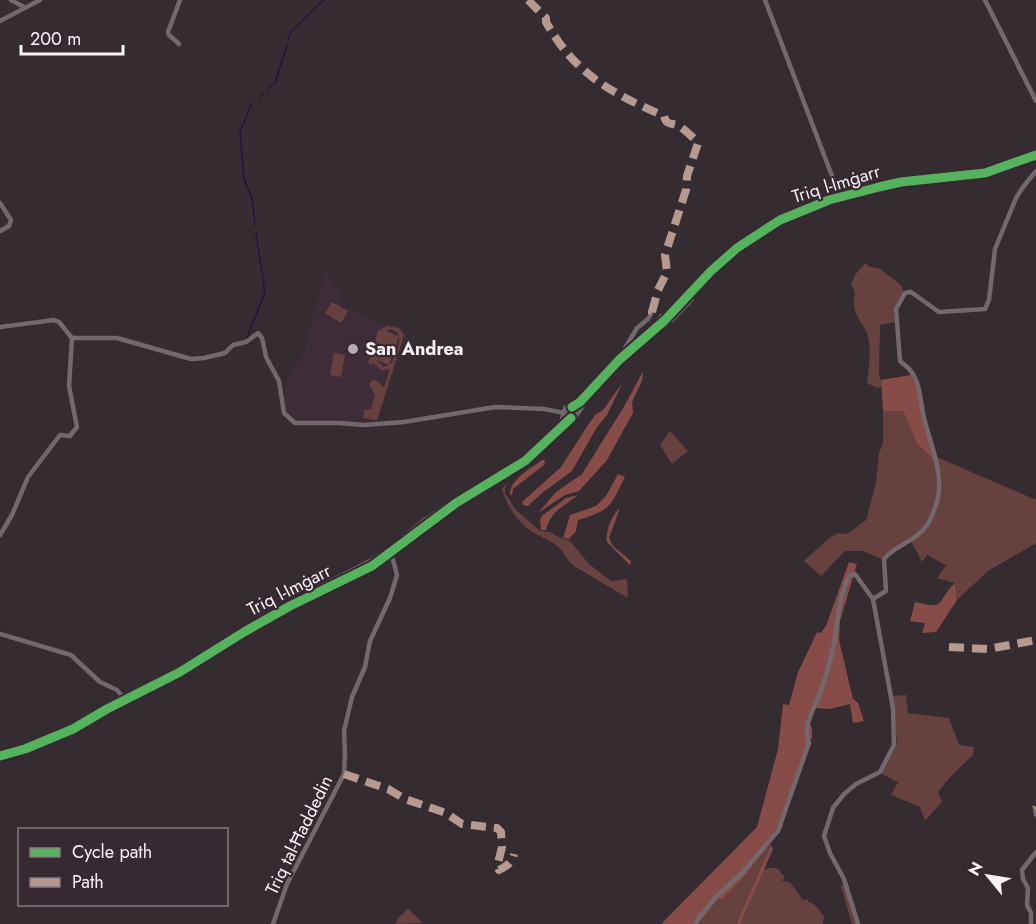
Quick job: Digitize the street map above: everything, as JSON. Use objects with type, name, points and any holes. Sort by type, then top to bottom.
[{"type":"main road","name":"Triq l-Imġarr","points":[[0,755],[53,735],[165,677],[269,614],[370,562],[454,501],[524,459],[558,425],[566,410],[580,402],[626,353],[664,321],[711,271],[746,241],[796,212],[840,197],[901,182],[985,173],[1036,156]]},
{"type":"main road","name":"Triq l-Imġarr","points":[[0,755],[25,749],[73,729],[197,662],[290,606],[372,566],[456,503],[525,461],[574,416],[582,404],[621,362],[680,312],[709,278],[738,250],[782,221],[847,197],[903,185],[986,176],[1036,156]]},
{"type":"main road","points":[[575,408],[574,416],[566,410],[575,408]]},
{"type":"street","points":[[11,0],[24,7]]},
{"type":"street","points":[[0,21],[40,0]]},
{"type":"street","points":[[179,44],[169,36],[168,32],[180,0]]},
{"type":"street","points":[[765,0],[840,197]]},
{"type":"street","points":[[985,0],[1036,101]]},
{"type":"street","points":[[875,598],[886,590],[884,560],[924,528],[936,503],[940,481],[936,455],[923,417],[919,390],[911,370],[900,361],[896,308],[906,292],[911,292],[939,312],[985,309],[989,300],[995,249],[1016,198],[1036,171]]},
{"type":"street","points":[[0,203],[11,220],[9,226],[0,231]]},
{"type":"street","points":[[626,353],[624,350],[637,328],[648,319],[652,312]]},
{"type":"street","points":[[0,327],[54,320],[61,324],[72,339],[69,386],[77,427],[70,436],[60,435],[30,474],[12,515],[0,535]]},
{"type":"street","points":[[72,339],[117,338],[192,359],[225,353],[233,345],[246,342],[256,333],[262,338],[266,357],[279,381],[284,413],[295,423],[364,425],[404,422],[495,407],[566,410]]},
{"type":"street","points":[[544,409],[566,410]]},
{"type":"street","name":"Triq tal-Ħaddedin","points":[[273,924],[287,884],[344,774],[344,731],[352,697],[365,667],[370,641],[396,579],[396,566],[391,552]]},
{"type":"street","points":[[694,924],[778,831],[809,743],[806,730],[823,685],[834,643],[836,616],[845,584],[850,575],[855,574],[875,598],[893,708],[894,745],[880,772],[856,784],[833,808],[824,836],[844,879],[858,924]]},
{"type":"street","points":[[0,634],[71,655],[100,682],[117,690],[123,697]]},
{"type":"street","points":[[1031,924],[1032,913],[1027,905],[1028,888],[1023,879],[1022,870],[1036,852]]},
{"type":"shaded area","points":[[865,263],[869,267],[879,268],[902,286],[903,293],[894,309],[895,322],[880,325],[879,373],[882,386],[877,388],[867,383],[869,340],[855,309],[855,293],[851,284]]},
{"type":"shaded area","name":"San Andrea","points":[[324,268],[334,284],[339,287],[344,305],[381,324],[401,327],[407,335],[377,423],[293,421],[287,412],[283,400],[288,377],[303,353]]},
{"type":"shaded area","points":[[332,302],[348,311],[341,323],[325,313]]},
{"type":"shaded area","points":[[387,326],[399,328],[404,335],[377,420],[363,418],[364,410],[371,409],[375,395],[369,384],[373,380],[378,381],[384,388],[390,369],[381,370],[373,363],[372,365],[368,363],[378,331]],"holes":[[[389,329],[395,331],[399,336],[386,331]],[[399,336],[398,348],[392,363],[389,364]]]},
{"type":"shaded area","points":[[334,353],[345,355],[341,377],[330,375]]},
{"type":"shaded area","points":[[643,371],[642,381],[632,402],[633,413],[607,460],[579,491],[565,495],[538,513],[556,492],[582,474],[625,405]]},
{"type":"shaded area","points":[[911,375],[918,389],[934,460],[917,444],[903,411],[883,411],[881,380]]},
{"type":"shaded area","points":[[623,382],[607,415],[597,427],[572,471],[528,506],[523,505],[522,502],[561,467],[596,414],[603,410]]},
{"type":"shaded area","points":[[883,411],[903,411],[917,444],[934,460],[939,479],[938,495],[934,507],[921,531],[885,554],[882,559],[863,551],[845,551],[821,576],[804,561],[829,538],[838,533],[847,534],[866,520],[883,443]]},
{"type":"shaded area","points":[[670,431],[688,451],[672,464],[660,445]]},
{"type":"shaded area","points":[[937,457],[1036,500],[1036,543],[988,571],[957,600],[955,583],[937,578],[946,565],[927,555],[922,562],[911,541],[926,530],[936,509],[942,480]]},
{"type":"shaded area","points":[[545,460],[544,465],[513,489],[510,495],[513,484]]},
{"type":"shaded area","points":[[618,474],[625,477],[608,506],[578,520],[576,531],[569,539],[563,538],[570,515],[596,506],[606,496]]},
{"type":"shaded area","points":[[509,481],[505,493],[516,510],[540,531],[550,532],[570,541],[589,564],[611,581],[627,579],[628,598],[574,566],[556,545],[531,531],[521,522],[509,507],[502,489]]},
{"type":"shaded area","points":[[578,495],[554,514],[546,530],[541,530],[542,516],[566,498]]},
{"type":"shaded area","points":[[620,508],[609,538],[613,546],[631,561],[630,565],[607,542],[610,523]]},
{"type":"shaded area","points":[[849,562],[857,564],[840,621],[839,640],[853,699],[858,703],[864,721],[853,723],[850,704],[830,709],[815,708],[810,724],[812,739],[809,739],[782,822],[783,826],[744,877],[722,900],[719,898],[698,924],[663,924],[757,827],[778,749],[783,704],[789,705],[798,672],[817,632],[821,633],[826,626]]},
{"type":"shaded area","points":[[955,583],[957,600],[936,632],[922,633],[925,623],[910,621],[915,602],[937,605]]},
{"type":"shaded area","points":[[906,695],[908,713],[949,718],[959,745],[974,747],[973,755],[938,792],[942,802],[925,821],[920,807],[891,795],[898,782],[882,774],[885,764],[897,745],[893,696]]},
{"type":"shaded area","points":[[768,844],[771,845],[736,924],[698,924],[719,898],[722,900],[744,877]]},
{"type":"shaded area","points":[[771,845],[773,849],[740,924],[736,924]]},
{"type":"shaded area","points":[[777,868],[785,877],[782,881],[790,882],[803,900],[808,899],[808,902],[815,905],[824,916],[823,924],[740,924],[763,870]]},
{"type":"shaded area","points":[[845,883],[856,924],[852,924],[841,886]]},
{"type":"shaded area","points":[[408,909],[423,923],[395,924]]},
{"type":"waterway","points":[[288,40],[291,31],[324,0]]},
{"type":"waterway","points":[[268,89],[275,83],[287,45]]},
{"type":"waterway","points":[[260,97],[263,94]]},
{"type":"waterway","points":[[252,103],[240,132],[244,179],[252,198],[255,225]]},
{"type":"waterway","points":[[247,338],[265,292],[256,233]]},
{"type":"marked path","points":[[528,0],[546,18],[557,40],[582,69],[611,90],[664,116],[668,123],[681,127],[698,143],[665,255],[667,272],[658,290],[652,312],[664,321]]},
{"type":"marked path","points":[[949,647],[988,649],[1036,640]]},
{"type":"marked path","points":[[344,774],[446,813],[462,824],[497,828],[501,832],[502,847],[497,867],[499,870],[509,864],[514,854]]},
{"type":"cycle path","points":[[572,407],[580,402],[619,360],[664,321],[711,271],[737,248],[780,220],[829,200],[879,187],[901,182],[985,173],[1036,155]]},
{"type":"cycle path","points":[[0,756],[25,749],[73,729],[180,672],[290,606],[372,566],[456,503],[525,461],[571,418]]},
{"type":"place","name":"San Andrea","points":[[353,349]]}]
